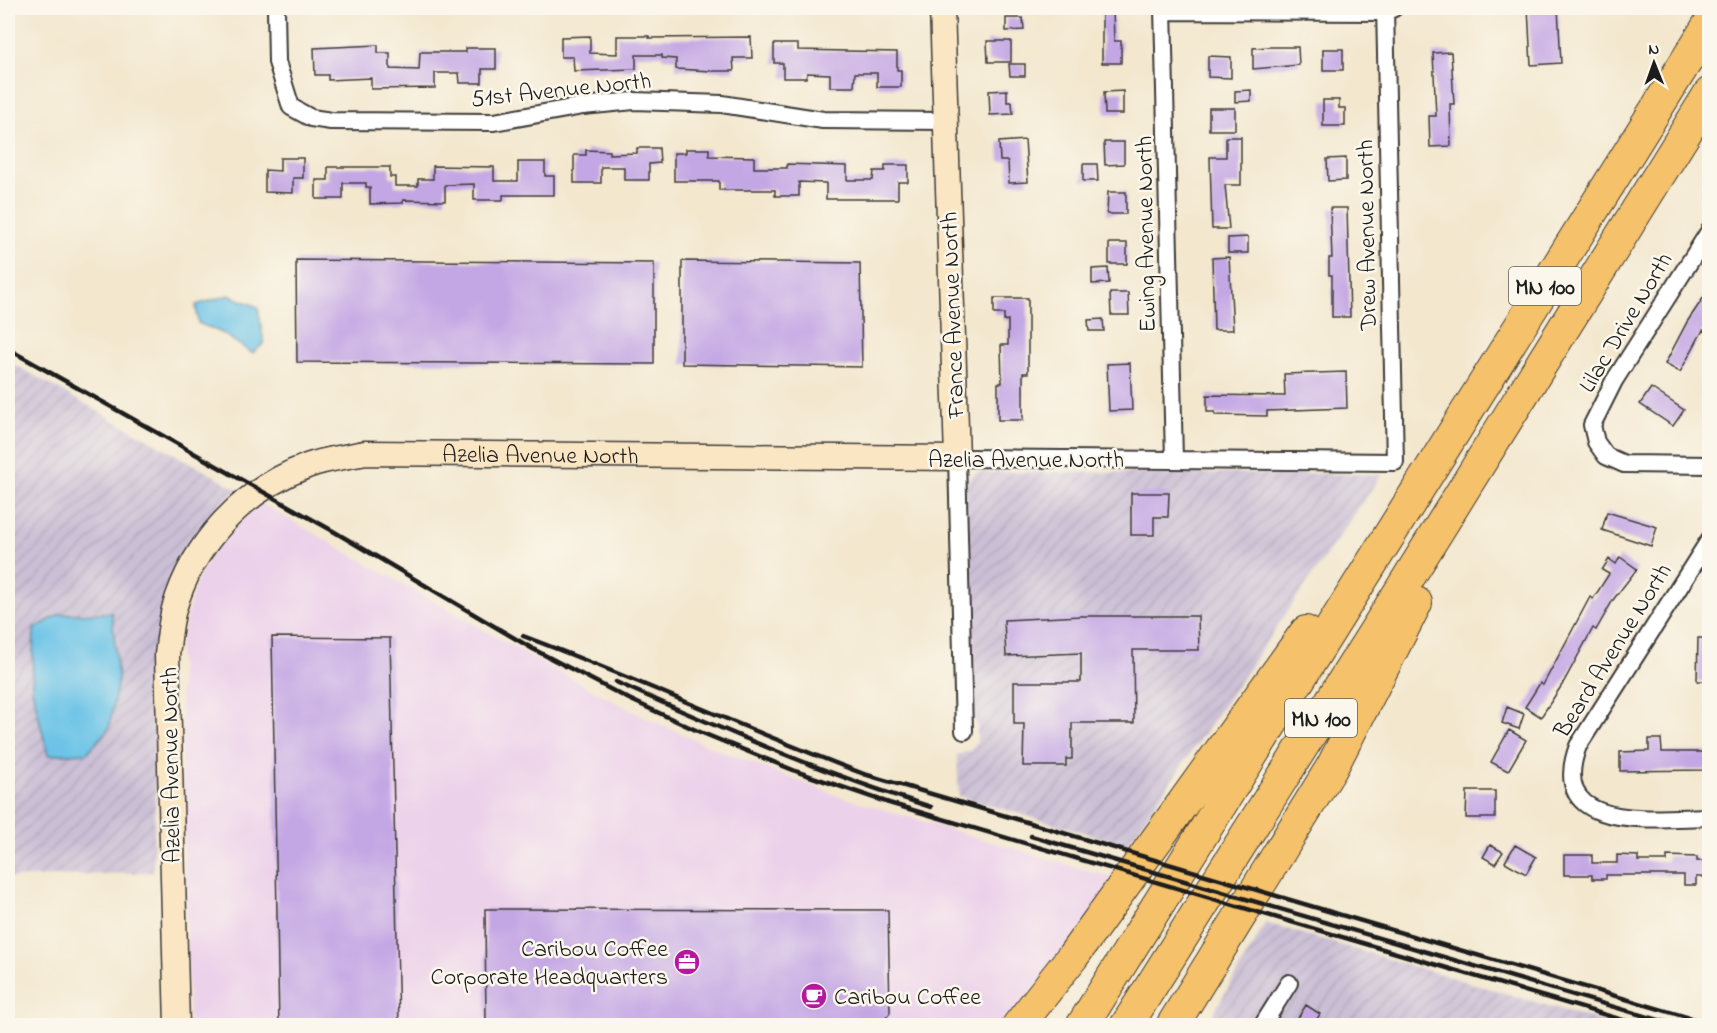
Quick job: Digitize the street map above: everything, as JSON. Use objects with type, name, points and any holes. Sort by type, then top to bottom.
[{"type":"highway","name":"MN 100","points":[[1082,1026],[1710,23]]},
{"type":"highway","name":"MN 100","points":[[1126,1026],[1514,410],[1710,93]]},
{"type":"highway","points":[[1172,1026],[1332,767],[1514,410]]},
{"type":"highway","points":[[1018,1026],[1073,956],[1337,589],[1380,549]]},
{"type":"street","name":"51st Avenue North","points":[[276,8],[278,62],[291,107],[310,118],[331,122],[494,122],[583,106],[634,101],[722,104],[823,120],[945,120]]},
{"type":"street","name":"France Avenue North","points":[[942,8],[964,731]]},
{"type":"street","points":[[1163,9],[1388,9]]},
{"type":"street","name":"Ewing Avenue North","points":[[1163,9],[1174,459]]},
{"type":"street","name":"Drew Avenue North","points":[[1388,9],[1395,462]]},
{"type":"street","name":"Lilac Drive North","points":[[1710,230],[1614,381],[1592,425],[1596,442],[1606,456],[1624,464],[1710,465]]},
{"type":"street","name":"Azelia Avenue North","points":[[177,1026],[167,655],[174,610],[200,550],[217,529],[274,480],[309,465],[365,453],[1395,462]]},
{"type":"street","name":"Beard Avenue North","points":[[1710,539],[1578,746],[1572,760],[1574,791],[1585,805],[1601,814],[1619,818],[1710,817]]},
{"type":"street","points":[[1262,1026],[1289,983]]},
{"type":"shaded area","points":[[8,361],[239,490],[221,505],[190,544],[166,590],[157,633],[153,686],[156,771],[153,872],[8,878]]},
{"type":"shaded area","points":[[978,472],[1382,474],[1127,845],[959,796],[957,755],[970,751],[977,742],[977,726],[972,712],[966,485],[970,477]]},
{"type":"shaded area","points":[[259,502],[535,659],[642,716],[715,749],[841,797],[1122,881],[1004,1025],[189,1026],[179,647],[195,585],[210,556],[233,527]]},
{"type":"shaded area","points":[[1266,923],[1614,1025],[1206,1026]]},
{"type":"water","points":[[229,295],[258,307],[264,344],[252,353],[222,333],[198,323],[196,305]]},
{"type":"water","points":[[112,613],[118,679],[109,728],[87,753],[48,755],[32,689],[34,629],[60,614]]},
{"type":"building","points":[[1102,8],[1113,8],[1114,41],[1121,41],[1121,63],[1102,63]]},
{"type":"building","points":[[1528,8],[1558,8],[1561,63],[1531,65]]},
{"type":"building","points":[[1006,18],[1023,18],[1024,30],[1006,31]]},
{"type":"building","points":[[590,36],[590,53],[617,54],[617,36],[751,37],[752,58],[733,58],[734,71],[676,69],[676,59],[662,58],[662,55],[636,55],[636,69],[574,71],[573,57],[561,57],[561,37]]},
{"type":"building","points":[[987,41],[1011,41],[1011,62],[988,62]]},
{"type":"building","points":[[774,44],[798,44],[798,50],[897,52],[897,70],[901,70],[901,87],[877,87],[877,73],[855,73],[854,87],[830,87],[830,74],[807,73],[806,78],[783,78],[783,63],[774,63]]},
{"type":"building","points":[[378,45],[378,53],[390,53],[390,69],[419,70],[420,52],[466,52],[466,48],[496,48],[496,69],[482,69],[482,83],[460,83],[459,73],[435,73],[435,88],[371,89],[371,78],[328,80],[328,75],[315,75],[314,48]]},
{"type":"building","points":[[1298,47],[1299,65],[1253,69],[1253,48]]},
{"type":"building","points":[[1323,49],[1343,49],[1343,70],[1323,70]]},
{"type":"building","points":[[1451,52],[1454,104],[1450,104],[1451,146],[1430,147],[1429,116],[1436,116],[1433,53]]},
{"type":"building","points":[[1208,56],[1231,57],[1231,78],[1208,77]]},
{"type":"building","points":[[1009,64],[1025,64],[1025,76],[1010,76]]},
{"type":"building","points":[[1007,90],[1007,102],[1012,102],[1013,114],[990,115],[989,91]]},
{"type":"building","points":[[1251,90],[1251,101],[1235,102],[1235,91]]},
{"type":"building","points":[[1123,91],[1123,114],[1105,114],[1104,92]]},
{"type":"building","points":[[1323,100],[1339,100],[1339,108],[1345,108],[1345,126],[1323,126]]},
{"type":"building","points":[[1209,108],[1235,108],[1235,130],[1209,130]]},
{"type":"building","points":[[1226,137],[1241,137],[1241,185],[1225,185],[1229,229],[1212,229],[1210,157],[1226,157]]},
{"type":"building","points":[[1025,140],[1028,182],[1009,183],[1008,161],[1000,161],[999,142]]},
{"type":"building","points":[[1104,142],[1124,142],[1124,164],[1105,165]]},
{"type":"building","points":[[637,148],[659,148],[660,163],[649,164],[649,180],[624,180],[624,167],[601,167],[601,183],[574,183],[574,155],[586,155],[586,150],[609,151],[609,154],[637,153]]},
{"type":"building","points":[[686,149],[709,149],[709,156],[754,157],[754,168],[787,168],[787,164],[847,166],[847,180],[873,180],[874,171],[885,171],[885,165],[908,165],[908,182],[898,182],[898,199],[826,199],[826,183],[799,182],[799,196],[775,196],[775,190],[719,190],[719,181],[674,181],[674,153],[686,153]]},
{"type":"building","points":[[280,158],[303,158],[303,178],[293,178],[293,193],[265,192],[265,170],[280,171]]},
{"type":"building","points":[[1346,158],[1346,180],[1328,181],[1327,159]]},
{"type":"building","points":[[518,162],[545,162],[545,176],[554,176],[554,195],[503,195],[503,200],[474,200],[474,184],[445,185],[445,201],[403,200],[403,203],[370,204],[370,187],[366,187],[366,183],[343,183],[343,199],[316,199],[316,180],[328,180],[328,167],[390,167],[390,177],[395,177],[395,186],[418,186],[418,179],[433,179],[433,166],[494,167],[494,181],[518,181]]},
{"type":"building","points":[[1083,164],[1097,164],[1098,181],[1083,181]]},
{"type":"building","points":[[1108,192],[1126,192],[1126,214],[1107,214]]},
{"type":"building","points":[[1330,208],[1347,208],[1350,317],[1332,317],[1332,275],[1329,275],[1329,258],[1332,258]]},
{"type":"building","points":[[1248,237],[1248,253],[1228,253],[1228,238]]},
{"type":"building","points":[[1109,243],[1127,243],[1127,264],[1109,264]]},
{"type":"building","points":[[1229,257],[1233,330],[1214,330],[1212,258]]},
{"type":"building","points":[[296,260],[654,263],[654,364],[297,362]]},
{"type":"building","points":[[682,261],[860,263],[862,367],[682,364]]},
{"type":"building","points":[[1108,268],[1109,283],[1092,284],[1092,269]]},
{"type":"building","points":[[1710,288],[1710,334],[1703,330],[1680,372],[1665,364],[1687,322]]},
{"type":"building","points":[[1110,293],[1128,293],[1129,315],[1111,315]]},
{"type":"building","points":[[994,298],[1028,298],[1028,373],[1023,373],[1023,420],[998,420],[998,383],[1002,383],[1001,345],[1008,345],[1008,320],[1004,321],[1004,314],[994,314]]},
{"type":"building","points":[[1103,319],[1104,331],[1089,331],[1088,320]]},
{"type":"building","points":[[1130,363],[1132,410],[1109,411],[1107,364]]},
{"type":"building","points":[[1346,372],[1347,408],[1267,411],[1267,416],[1215,415],[1215,412],[1207,412],[1207,395],[1285,396],[1284,374]]},
{"type":"building","points":[[1651,388],[1684,410],[1673,426],[1640,404]]},
{"type":"building","points":[[1131,493],[1169,493],[1168,517],[1154,517],[1154,535],[1131,535]]},
{"type":"building","points":[[1607,512],[1657,527],[1651,546],[1602,530]]},
{"type":"building","points":[[1620,557],[1637,569],[1613,600],[1596,630],[1593,628],[1562,685],[1541,717],[1525,707],[1540,683],[1543,685],[1590,597],[1593,599],[1609,574],[1602,570],[1609,559],[1616,564]]},
{"type":"building","points":[[1081,616],[1198,616],[1199,650],[1133,650],[1134,723],[1072,723],[1072,759],[1066,759],[1066,766],[1023,766],[1024,724],[1014,724],[1014,682],[1081,682],[1081,653],[1006,656],[1004,620]]},
{"type":"building","points":[[272,637],[390,638],[399,1026],[279,1026]]},
{"type":"building","points":[[1698,638],[1710,638],[1710,681],[1697,681]]},
{"type":"building","points":[[1507,707],[1524,714],[1519,729],[1502,723]]},
{"type":"building","points":[[1509,730],[1526,740],[1508,771],[1491,762]]},
{"type":"building","points":[[1649,739],[1661,739],[1662,752],[1707,752],[1707,770],[1620,771],[1620,752],[1649,751]]},
{"type":"building","points":[[1467,791],[1495,791],[1495,818],[1466,818]]},
{"type":"building","points":[[1490,845],[1503,852],[1495,864],[1483,857]]},
{"type":"building","points":[[1515,845],[1536,857],[1526,874],[1505,862]]},
{"type":"building","points":[[1564,855],[1592,855],[1592,863],[1617,863],[1617,855],[1638,856],[1638,861],[1667,861],[1667,856],[1697,857],[1697,861],[1706,861],[1706,877],[1696,877],[1696,885],[1684,885],[1684,875],[1606,875],[1606,879],[1592,879],[1592,875],[1564,875]]},
{"type":"building","name":"Caribou Coffee Corporate Headquarters","points":[[485,909],[888,910],[890,1013],[879,1026],[486,1026]]},
{"type":"building","points":[[1306,1005],[1320,1014],[1313,1026],[1293,1026]]},
{"type":"railway","points":[[8,349],[333,531],[533,649],[629,699],[700,732],[798,772],[889,803],[1643,1026]]},
{"type":"railway","points":[[523,636],[864,774],[1710,1024]]},
{"type":"railway","points":[[616,682],[811,765],[931,807]]},
{"type":"railway","points":[[1031,836],[1679,1026]]},
{"type":"place","name":"Caribou Coffee Corporate Headquarters","points":[[687,962]]},
{"type":"place","name":"Caribou Coffee","points":[[814,996]]}]
